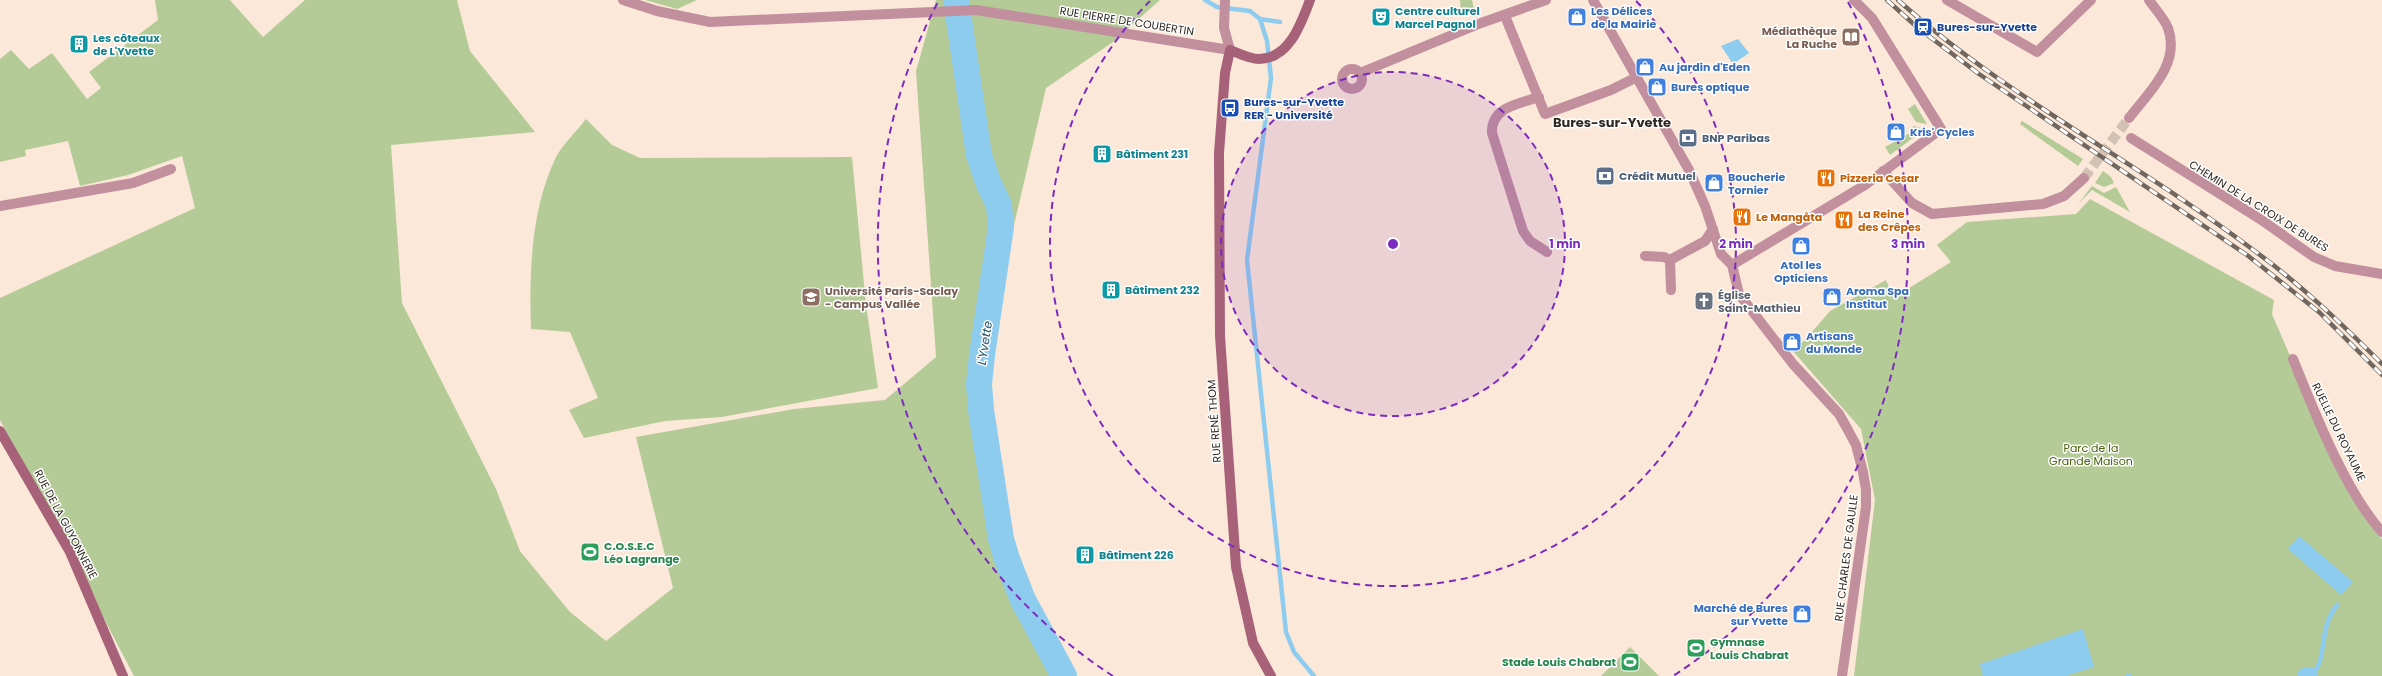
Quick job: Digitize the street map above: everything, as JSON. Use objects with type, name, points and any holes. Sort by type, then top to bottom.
[{"type":"main road","points":[[1230,50],[1259,59],[1275,55],[1290,44],[1310,0]]},
{"type":"main road","name":"RUE RENÉ THOM","points":[[1230,50],[1225,73],[1219,158],[1220,336],[1236,567],[1253,643],[1271,676]]},
{"type":"main road","name":"RUE DE LA GUYONNERIE","points":[[0,431],[70,552],[123,676]]},
{"type":"street","name":"RUE PIERRE DE COUBERTIN","points":[[623,0],[657,11],[710,22],[869,13],[976,10],[1230,50]]},
{"type":"street","points":[[1360,73],[1481,23],[1506,16],[1546,0]]},
{"type":"street","points":[[1593,0],[1635,78],[1689,170],[1713,229],[1721,254],[1732,265],[1865,185],[1941,129],[1872,18],[1854,0]]},
{"type":"street","points":[[1947,0],[2037,52],[2091,0]]},
{"type":"street","points":[[2128,118],[2166,68],[2169,58],[2170,38],[2168,28],[2148,0]]},
{"type":"street","points":[[1224,1],[1224,28],[1230,50]]},
{"type":"street","points":[[1506,16],[1545,114],[1610,90],[1635,78]]},
{"type":"street","points":[[1539,97],[1505,109],[1496,116],[1492,122],[1492,133],[1523,231],[1530,241],[1547,252]]},
{"type":"street","name":"CHEMIN DE LA CROIX DE BURES","points":[[2131,138],[2260,219],[2314,257],[2335,266],[2382,274]]},
{"type":"street","points":[[0,206],[133,182],[171,169]]},
{"type":"street","points":[[1882,171],[1912,203],[1932,214],[2043,204],[2064,196],[2084,178]]},
{"type":"street","points":[[1670,260],[1705,241],[1713,229]]},
{"type":"street","points":[[1645,256],[1664,257],[1670,260]]},
{"type":"street","points":[[1670,260],[1671,290]]},
{"type":"street","name":"RUE CHARLES DE GAULLE","points":[[1732,265],[1735,286],[1743,300],[1793,364],[1839,414],[1856,445],[1866,490],[1866,507],[1842,676]]},
{"type":"street","name":"RUELLE DU ROYAUME","points":[[2293,359],[2339,463],[2371,520],[2382,532]]},
{"type":"green space","points":[[155,0],[230,0],[263,37],[305,0],[457,0],[470,51],[535,132],[391,145],[402,303],[496,489],[520,551],[570,612],[606,641],[673,588],[636,437],[794,409],[885,400],[936,357],[916,71],[936,0],[1160,0],[1113,42],[1046,88],[1014,225],[976,417],[993,533],[1027,623],[1055,676],[134,676],[0,420],[0,298],[195,208],[182,156],[128,175],[80,186],[68,141],[25,150],[26,156],[0,162],[0,59],[11,50],[29,69],[52,53],[87,99],[101,88],[89,72],[158,20]]},
{"type":"green space","points":[[645,0],[697,0],[677,9]]},
{"type":"green space","points":[[1460,0],[1472,0],[1475,13],[1461,14]]},
{"type":"green space","points":[[1915,104],[1927,124],[1916,122],[1908,109]]},
{"type":"green space","points":[[586,119],[612,145],[640,158],[852,157],[866,305],[878,388],[722,417],[665,421],[584,438],[569,410],[598,398],[570,332],[531,329],[530,307],[533,241],[541,198],[556,157],[566,142]]},
{"type":"green space","points":[[2022,121],[2083,159],[2078,166],[2020,124]]},
{"type":"green space","points":[[1914,126],[1925,129],[1890,155],[1885,147],[1910,133],[1911,128]]},
{"type":"green space","points":[[2103,171],[2111,177],[2114,183],[2104,187],[2095,183]]},
{"type":"green space","points":[[2092,186],[2104,193],[2116,187],[2130,212],[2092,190],[2078,204]]},
{"type":"green space","name":"Parc de la Grande Maison","points":[[2090,199],[2274,300],[2272,314],[2346,486],[2366,520],[2382,539],[2382,676],[1854,676],[1875,500],[1861,429],[1792,350],[1805,340],[1830,311],[1886,280],[1893,298],[1951,262],[1937,245],[1967,222],[2076,214]]},
{"type":"green space","name":"Stade Louis Chabrat","points":[[1630,647],[1659,676],[1601,676]]},
{"type":"water","points":[[1738,39],[1749,53],[1733,64],[1721,46]]},
{"type":"water","points":[[2299,536],[2353,582],[2341,595],[2288,549]]},
{"type":"water","points":[[2083,629],[2094,667],[2065,676],[1983,676],[1980,664]]},
{"type":"water","points":[[2305,667],[2315,668],[2318,674],[2316,676],[2297,676],[2299,670]]},
{"type":"waterway","name":"L'Yvette","points":[[956,0],[979,155],[988,182],[999,205],[1001,227],[979,384],[981,410],[1001,539],[1023,600],[1064,676]]},
{"type":"waterway","points":[[1205,0],[1217,7],[1250,11],[1260,19],[1267,41],[1271,78],[1247,260],[1286,632],[1294,652],[1314,676]]},
{"type":"waterway","points":[[1260,19],[1280,22]]},
{"type":"waterway","points":[[2311,676],[2320,661],[2327,624],[2337,605]]},
{"type":"tunnel","points":[[2084,178],[2129,118]]},
{"type":"railway","points":[[1887,0],[1918,28],[1979,74],[2247,255],[2319,312],[2382,375]]},
{"type":"railway","points":[[1898,0],[1939,35],[1982,67],[2208,217],[2269,262],[2319,304],[2382,364]]},
{"type":"place","name":"Centre culturel Marcel Pagnol","points":[[1381,17]]},
{"type":"place","name":"Les Délices de la Mairie","points":[[1577,17]]},
{"type":"place","name":"Bures-sur-Yvette","points":[[1923,27]]},
{"type":"place","name":"Médiathèque La Ruche","points":[[1851,37]]},
{"type":"place","name":"Les côteaux de L'Yvette","points":[[79,44]]},
{"type":"place","name":"Au jardin d'Eden","points":[[1645,67]]},
{"type":"place","name":"Bures optique","points":[[1657,87]]},
{"type":"place","name":"Bures-sur-Yvette RER - Université","points":[[1230,108]]},
{"type":"place","name":"Kris' Cycles","points":[[1896,132]]},
{"type":"place","name":"BNP Paribas","points":[[1688,138]]},
{"type":"place","name":"Bâtiment 231","points":[[1102,154]]},
{"type":"place","name":"Crédit Mutuel","points":[[1605,176]]},
{"type":"place","name":"Pizzeria Cesar","points":[[1826,178]]},
{"type":"place","name":"Boucherie Tornier","points":[[1714,183]]},
{"type":"place","name":"Le Mangåta","points":[[1742,217]]},
{"type":"place","name":"La Reine des Crêpes","points":[[1844,220]]},
{"type":"place","name":"Atol les Opticiens","points":[[1801,246]]},
{"type":"place","name":"Bâtiment 232","points":[[1111,290]]},
{"type":"place","name":"Université Paris-Saclay - Campus Vallée","points":[[811,297]]},
{"type":"place","name":"Aroma Spa Institut","points":[[1832,297]]},
{"type":"place","name":"Église Saint-Mathieu","points":[[1704,301]]},
{"type":"place","name":"Artisans du Monde","points":[[1792,342]]},
{"type":"place","name":"C.O.S.E.C Léo Lagrange","points":[[590,552]]},
{"type":"place","name":"Bâtiment 226","points":[[1085,555]]},
{"type":"place","name":"Marché de Bures sur Yvette","points":[[1802,614]]},
{"type":"place","name":"Gymnase Louis Chabrat","points":[[1696,648]]},
{"type":"place","name":"Stade Louis Chabrat","points":[[1630,662]]},
{"type":"district","name":"Bures-sur-Yvette","points":[[1612,122]]}]
